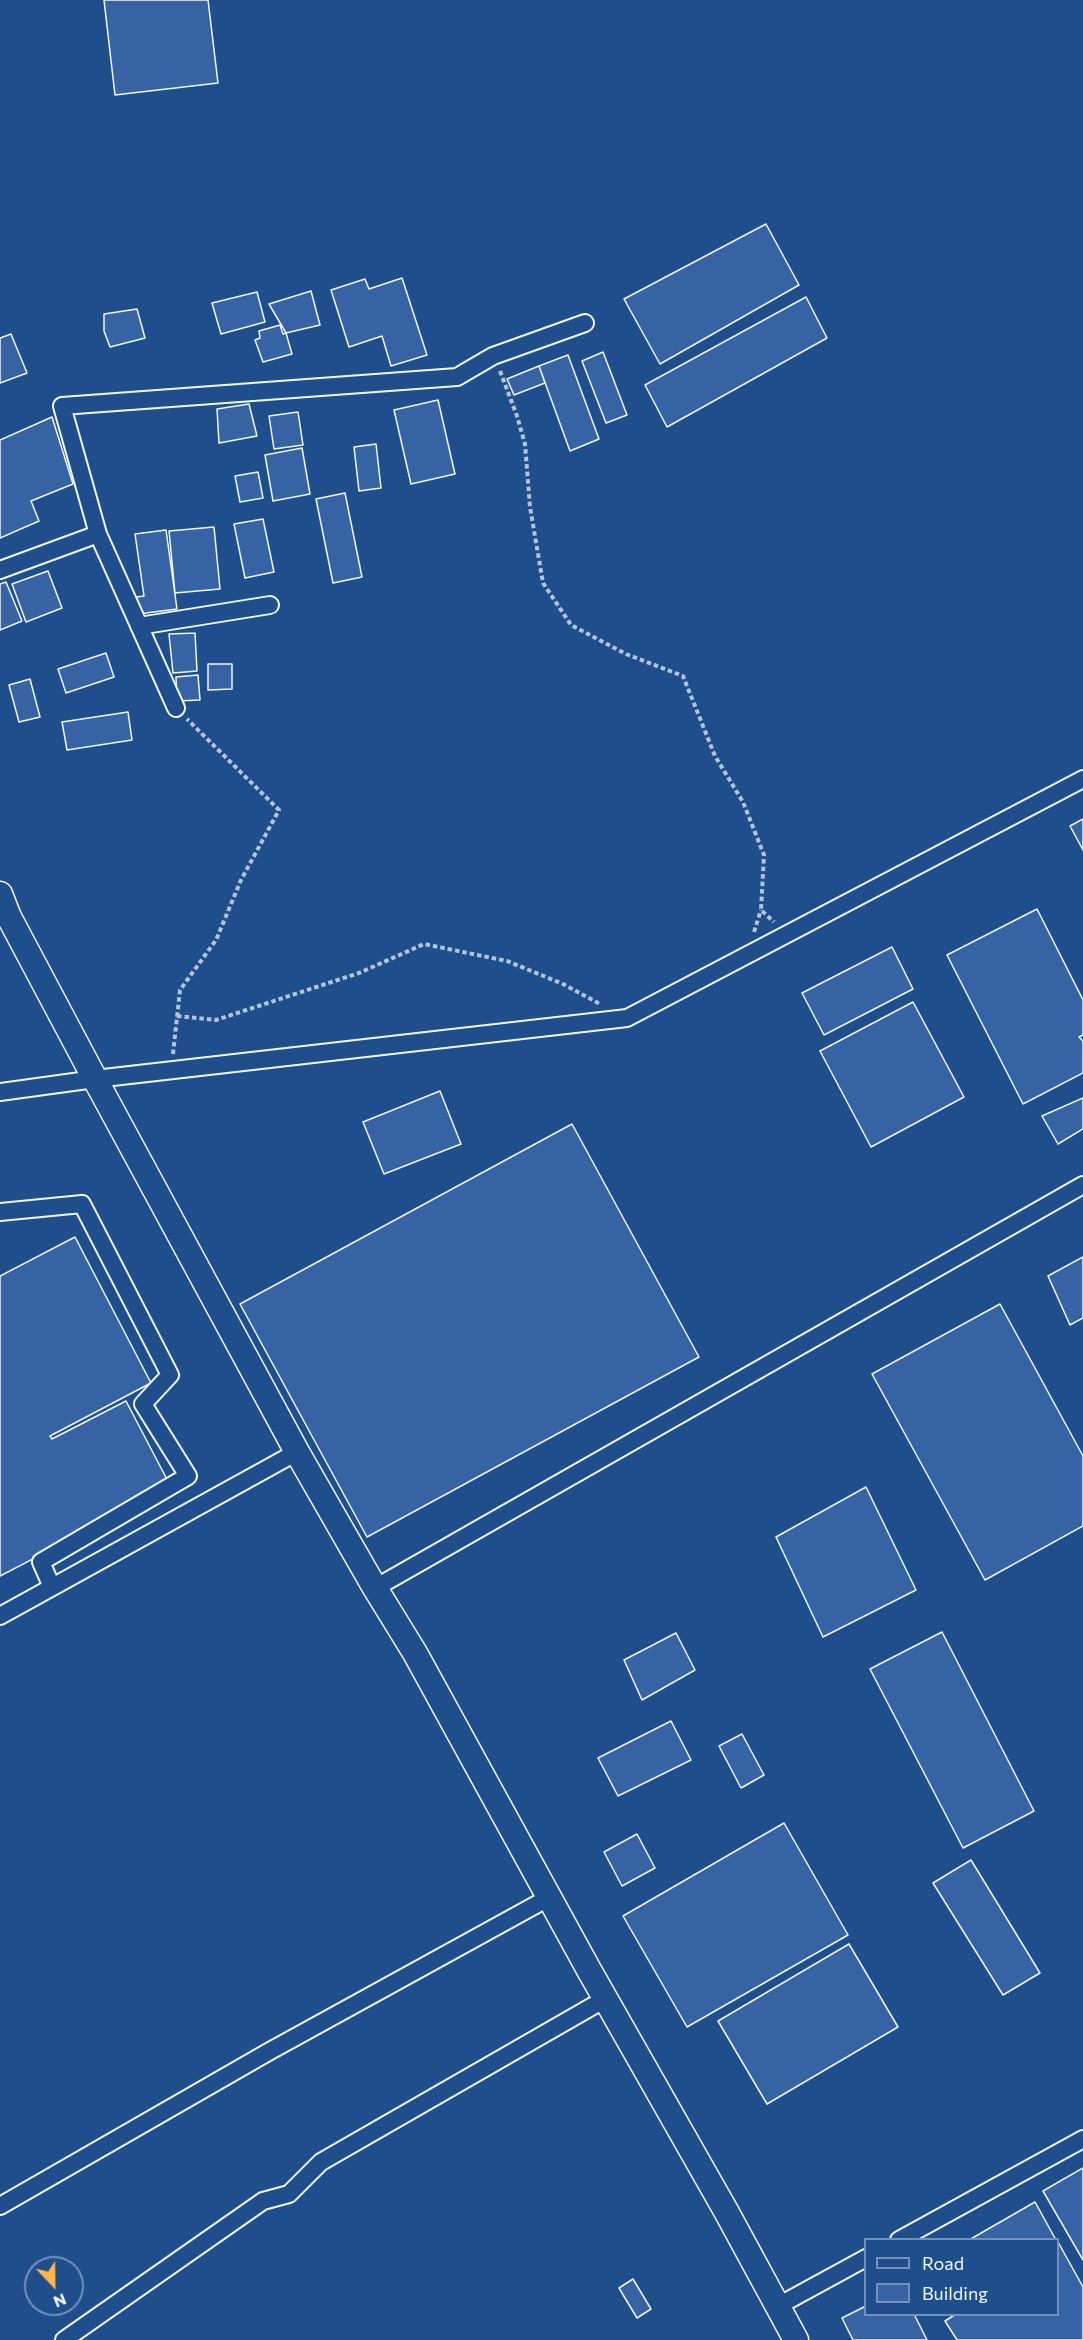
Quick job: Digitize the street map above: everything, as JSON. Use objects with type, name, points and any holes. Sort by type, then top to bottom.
[{"type":"main road","points":[[0,894],[9,917],[95,1079],[297,1452],[421,1663],[605,1999],[796,2340]]},
{"type":"street","points":[[176,708],[98,534],[62,406],[457,377],[494,356],[585,323]]},
{"type":"street","points":[[0,570],[98,534]]},
{"type":"street","points":[[140,626],[270,605]]},
{"type":"street","points":[[0,1092],[627,1018],[1083,779]]},
{"type":"street","points":[[375,1588],[1083,1185]]},
{"type":"street","points":[[0,1212],[81,1204],[170,1375],[143,1404],[188,1476],[40,1562],[52,1587]]},
{"type":"street","points":[[0,1616],[297,1452]]},
{"type":"street","points":[[0,2206],[270,2051],[550,1898]]},
{"type":"street","points":[[64,2340],[264,2201],[289,2194],[321,2162],[605,1999]]},
{"type":"street","points":[[903,2238],[1083,2139]]},
{"type":"street","points":[[778,2306],[864,2259]]},
{"type":"path","points":[[494,356],[525,444],[530,507],[543,583],[571,626],[626,654],[683,676],[716,756],[743,802],[764,855],[761,910],[789,934]]},
{"type":"path","points":[[171,1071],[180,990],[216,940],[241,880],[279,810],[176,708]]},
{"type":"path","points":[[177,1016],[216,1020],[359,973],[424,944],[507,961],[563,984],[627,1018]]},
{"type":"building","points":[[104,0],[208,0],[218,83],[115,95]]},
{"type":"building","points":[[766,224],[799,285],[660,364],[624,299]]},
{"type":"building","points":[[402,278],[427,355],[391,366],[382,336],[349,347],[331,290],[365,279],[369,289]]},
{"type":"building","points":[[311,291],[320,325],[286,333],[269,304]]},
{"type":"building","points":[[257,292],[265,322],[221,334],[212,303]]},
{"type":"building","points":[[806,297],[827,338],[667,427],[645,385]]},
{"type":"building","points":[[137,309],[145,338],[110,347],[104,331],[104,314]]},
{"type":"building","points":[[280,325],[283,334],[286,333],[292,354],[263,362],[255,340],[260,338],[259,331]]},
{"type":"building","points":[[11,334],[27,373],[0,383],[0,338]]},
{"type":"building","points":[[603,352],[627,415],[606,423],[582,361]]},
{"type":"building","points":[[568,355],[599,439],[570,451],[539,366]]},
{"type":"building","points":[[539,366],[545,383],[514,395],[507,379]]},
{"type":"building","points":[[438,400],[455,474],[411,484],[394,410]]},
{"type":"building","points":[[249,404],[257,436],[219,443],[217,409]]},
{"type":"building","points":[[298,412],[303,445],[274,449],[269,416]]},
{"type":"building","points":[[52,417],[73,484],[31,501],[39,521],[0,538],[0,440]]},
{"type":"building","points":[[376,444],[381,488],[359,491],[354,447]]},
{"type":"building","points":[[302,448],[310,494],[273,501],[265,455]]},
{"type":"building","points":[[258,472],[263,498],[240,502],[235,476]]},
{"type":"building","points":[[345,493],[362,577],[333,583],[316,499]]},
{"type":"building","points":[[263,519],[274,572],[245,578],[234,524]]},
{"type":"building","points":[[214,527],[220,589],[175,593],[169,531]]},
{"type":"building","points":[[166,530],[177,609],[138,614],[136,597],[144,596],[135,534]]},
{"type":"building","points":[[48,571],[62,608],[26,622],[12,584]]},
{"type":"building","points":[[6,582],[22,621],[0,630],[0,584]]},
{"type":"building","points":[[195,633],[197,671],[173,673],[169,634]]},
{"type":"building","points":[[106,653],[114,677],[66,693],[58,669]]},
{"type":"building","points":[[208,664],[232,664],[232,689],[208,690]]},
{"type":"building","points":[[198,675],[200,700],[177,701],[176,677]]},
{"type":"building","points":[[30,679],[40,717],[19,722],[9,685]]},
{"type":"building","points":[[128,712],[132,740],[67,750],[62,722]]},
{"type":"building","points":[[1083,819],[1083,850],[1070,826]]},
{"type":"building","points":[[1037,909],[1083,1000],[1083,1035],[1079,1037],[1083,1041],[1083,1073],[1023,1104],[947,955]]},
{"type":"building","points":[[892,947],[913,989],[824,1035],[802,993]]},
{"type":"building","points":[[913,1002],[964,1097],[871,1147],[820,1051]]},
{"type":"building","points":[[440,1091],[461,1144],[384,1174],[363,1122]]},
{"type":"building","points":[[1083,1098],[1083,1129],[1058,1144],[1042,1116]]},
{"type":"building","points":[[572,1124],[699,1357],[367,1537],[240,1304]]},
{"type":"building","points":[[75,1237],[151,1383],[50,1436],[52,1439],[126,1401],[171,1487],[0,1576],[0,1276]]},
{"type":"building","points":[[1083,1257],[1083,1318],[1070,1325],[1048,1276]]},
{"type":"building","points":[[1000,1304],[1083,1456],[1083,1526],[985,1580],[872,1374]]},
{"type":"building","points":[[866,1487],[916,1590],[823,1637],[776,1537]]},
{"type":"building","points":[[942,1632],[1034,1811],[963,1848],[870,1669]]},
{"type":"building","points":[[676,1633],[695,1670],[642,1700],[624,1660]]},
{"type":"building","points":[[671,1721],[691,1760],[618,1796],[598,1758]]},
{"type":"building","points":[[742,1734],[764,1775],[741,1788],[719,1746]]},
{"type":"building","points":[[784,1823],[848,1935],[687,2027],[623,1916]]},
{"type":"building","points":[[637,1834],[655,1868],[622,1886],[604,1852]]},
{"type":"building","points":[[971,1860],[1040,1973],[1003,1995],[933,1883]]},
{"type":"building","points":[[849,1944],[898,2027],[767,2104],[718,2021]]},
{"type":"building","points":[[1083,2168],[1083,2260],[1043,2191]]},
{"type":"building","points":[[1035,2202],[1055,2238],[972,2238]]},
{"type":"building","points":[[1059,2244],[1083,2287],[1083,2340],[957,2340],[945,2321],[953,2316],[1059,2316]]},
{"type":"building","points":[[633,2279],[651,2309],[637,2318],[619,2288]]},
{"type":"building","points":[[864,2307],[864,2316],[915,2316],[927,2340],[853,2340],[842,2318]]}]
